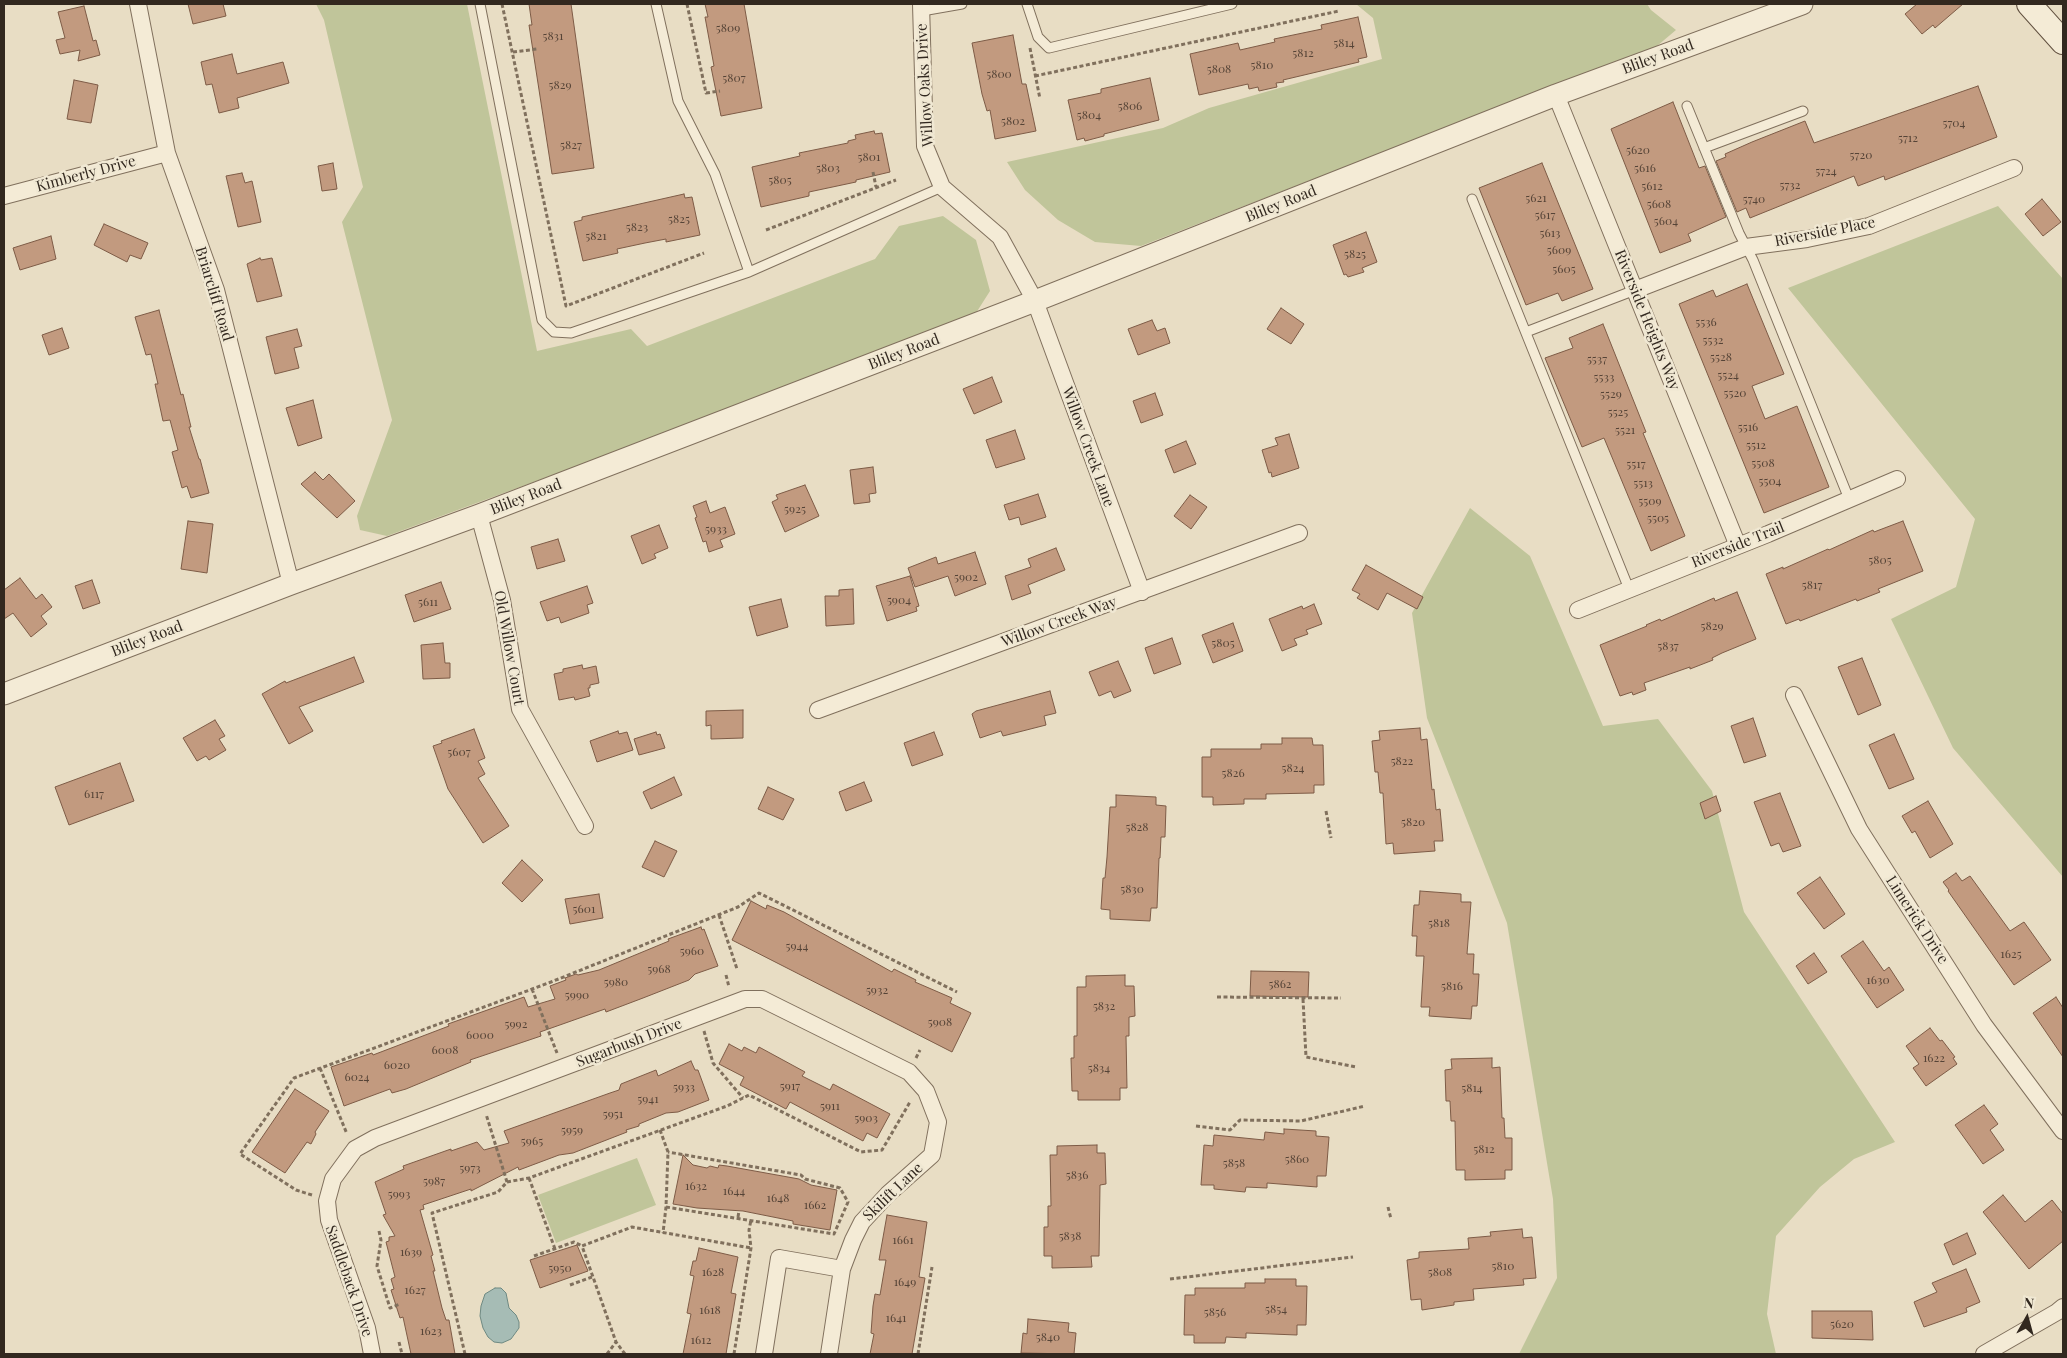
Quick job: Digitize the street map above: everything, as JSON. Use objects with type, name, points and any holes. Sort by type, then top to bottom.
[{"type":"main road","points":[[2029,4],[2063,42]]},
{"type":"street","name":"Briarcliff Road","points":[[138,4],[167,153],[216,290],[291,584]]},
{"type":"street","name":"Bliley Road","points":[[4,694],[291,584],[479,515],[1035,301],[1556,95],[1802,4]]},
{"type":"street","name":"Willow Oaks Drive","points":[[921,8],[925,146],[942,187],[1000,237],[1035,301]]},
{"type":"street","name":"Riverside Heights Way","points":[[1556,95],[1738,546]]},
{"type":"street","name":"Kimberly Drive","points":[[4,196],[167,153]]},
{"type":"street","name":"Riverside Place","points":[[1635,290],[1746,246],[1807,239],[1869,226],[2014,168]]},
{"type":"street","name":"Willow Creek Lane","points":[[1035,301],[1142,592]]},
{"type":"street","name":"Riverside Trail","points":[[1578,610],[1897,480]]},
{"type":"street","name":"Old Willow Court","points":[[479,515],[502,600],[520,709],[585,826]]},
{"type":"street","name":"Willow Creek Way","points":[[818,710],[1299,533]]},
{"type":"street","name":"Limerick Drive","points":[[1794,695],[1859,829],[1984,1025],[2063,1131]]},
{"type":"street","name":"Sugarbush Drive","points":[[333,1179],[355,1149],[375,1138],[745,999],[762,999],[909,1072],[926,1091]]},
{"type":"street","name":"Skilift Lane","points":[[829,1354],[842,1269],[862,1222],[888,1194],[932,1155],[938,1122],[926,1091]]},
{"type":"street","name":"Saddleback Drive","points":[[333,1179],[327,1201],[328,1220],[367,1328],[372,1354]]},
{"type":"street","points":[[764,1354],[779,1258],[842,1269]]},
{"type":"street","points":[[1984,1354],[2049,1317],[2063,1306]]},
{"type":"lane","points":[[480,4],[542,320],[554,332],[571,332],[749,272],[942,187]]},
{"type":"lane","points":[[656,4],[678,101],[714,174],[749,272]]},
{"type":"lane","name":"Willow Oaks Drive","points":[[921,8],[962,4]]},
{"type":"lane","points":[[1028,4],[1038,37],[1049,48],[1232,4]]},
{"type":"lane","points":[[1687,106],[1739,233],[1753,260],[1849,499]]},
{"type":"lane","points":[[1704,148],[1803,111]]},
{"type":"lane","points":[[1472,199],[1629,589]]},
{"type":"lane","points":[[1526,332],[1635,290]]},
{"type":"path","points":[[502,4],[566,306],[704,253]]},
{"type":"path","points":[[687,4],[706,93],[720,91]]},
{"type":"path","points":[[1035,76],[1339,11]]},
{"type":"path","points":[[1028,40],[1040,99]]},
{"type":"path","points":[[513,52],[538,49]]},
{"type":"path","points":[[874,172],[876,187]]},
{"type":"path","points":[[766,230],[896,180]]},
{"type":"path","points":[[1326,811],[1331,838]]},
{"type":"path","points":[[296,1190],[240,1154],[294,1078],[738,908],[759,893],[957,992]]},
{"type":"path","points":[[719,915],[737,969]]},
{"type":"path","points":[[532,988],[554,1045]]},
{"type":"path","points":[[1217,997],[1340,998]]},
{"type":"path","points":[[1303,999],[1306,1057],[1356,1067]]},
{"type":"path","points":[[708,1043],[713,1063],[743,1098]]},
{"type":"path","points":[[320,1068],[341,1122]]},
{"type":"path","points":[[464,1354],[432,1213],[498,1192],[507,1182],[529,1178],[727,1106],[749,1095],[861,1152],[882,1150],[910,1102]]},
{"type":"path","points":[[1196,1126],[1230,1130],[1240,1120],[1301,1121],[1365,1106]]},
{"type":"path","points":[[490,1126],[507,1182]]},
{"type":"path","points":[[660,1130],[668,1152],[663,1233]]},
{"type":"path","points":[[666,1207],[834,1234],[848,1202],[840,1188],[804,1179],[801,1175],[668,1152]]},
{"type":"path","points":[[529,1178],[556,1248]]},
{"type":"path","points":[[1388,1207],[1391,1219]]},
{"type":"path","points":[[738,1218],[739,1211]]},
{"type":"path","points":[[734,1354],[752,1248],[749,1230],[751,1220]]},
{"type":"path","points":[[582,1246],[632,1227],[752,1248]]},
{"type":"path","points":[[379,1231],[381,1240],[377,1266],[390,1308],[400,1304]]},
{"type":"path","points":[[534,1256],[574,1242],[582,1246],[616,1342],[625,1354]]},
{"type":"path","points":[[1170,1279],[1353,1257]]},
{"type":"path","points":[[918,1354],[932,1267]]},
{"type":"path","points":[[570,1285],[592,1277]]},
{"type":"path","points":[[399,1342],[402,1354]]},
{"type":"path","points":[[607,1354],[616,1342]]},
{"type":"green space","points":[[316,4],[467,4],[537,351],[631,329],[647,346],[875,259],[899,226],[943,216],[976,240],[990,291],[976,313],[952,328],[387,536],[360,530],[357,516],[392,420],[342,222],[363,187],[324,20]]},
{"type":"green space","points":[[1356,4],[1647,4],[1651,10],[1676,30],[1657,46],[1141,246],[1095,242],[1058,220],[1025,190],[1007,162],[1163,128],[1209,108],[1382,59],[1373,18]]},
{"type":"green space","points":[[1998,206],[2063,279],[2063,877],[1953,748],[1891,619],[1956,587],[1975,519],[1788,288]]},
{"type":"green space","points":[[1470,508],[1530,556],[1603,726],[1658,719],[1712,791],[1744,912],[1895,1142],[1854,1159],[1820,1187],[1776,1236],[1767,1314],[1776,1354],[1519,1354],[1557,1278],[1553,1199],[1507,923],[1427,718],[1412,613]]},
{"type":"green space","points":[[637,1158],[656,1205],[556,1243],[538,1195]]},
{"type":"water","points":[[495,1288],[501,1288],[506,1293],[509,1308],[516,1315],[519,1322],[519,1328],[511,1339],[502,1343],[494,1342],[488,1337],[480,1316],[485,1294]]},
{"type":"building","points":[[188,4],[223,4],[226,16],[193,24]]},
{"type":"building","points":[[529,4],[571,4],[594,168],[552,174],[529,25],[532,25]]},
{"type":"building","points":[[705,4],[744,4],[762,108],[721,116],[711,67],[714,66],[705,17],[708,17]]},
{"type":"building","points":[[1917,4],[1963,4],[1935,28],[1933,25],[1922,34],[1905,14]]},
{"type":"building","points":[[84,6],[93,41],[96,40],[100,55],[78,61],[80,50],[60,54],[56,40],[65,38],[58,12]]},
{"type":"building","points":[[1358,17],[1367,57],[1358,59],[1359,62],[1283,80],[1284,82],[1276,83],[1277,87],[1259,91],[1258,87],[1249,89],[1248,84],[1199,95],[1190,54],[1238,43],[1240,50],[1275,42],[1274,39],[1322,29],[1321,25]]},
{"type":"building","points":[[1013,35],[1022,84],[1026,84],[1036,131],[995,139],[990,110],[987,111],[982,94],[972,43]]},
{"type":"building","points":[[232,54],[237,74],[283,62],[289,83],[237,98],[239,108],[219,113],[212,84],[206,85],[201,62]]},
{"type":"building","points":[[1150,78],[1159,120],[1104,134],[1104,136],[1085,141],[1084,138],[1077,140],[1068,100],[1101,93],[1101,89]]},
{"type":"building","points":[[74,80],[98,85],[91,123],[67,119]]},
{"type":"building","points":[[1978,86],[1997,137],[1885,180],[1884,176],[1858,186],[1854,176],[1750,218],[1746,208],[1737,212],[1716,161],[1726,157],[1725,154],[1805,121],[1814,143]]},
{"type":"building","points":[[1673,102],[1699,168],[1705,166],[1726,217],[1688,234],[1691,241],[1660,253],[1611,129]]},
{"type":"building","points":[[874,131],[875,134],[882,133],[890,172],[856,180],[856,182],[809,192],[809,196],[761,207],[752,167],[800,156],[799,153],[848,143],[848,141],[856,139],[855,135]]},
{"type":"building","points":[[333,163],[337,189],[322,191],[318,166]]},
{"type":"building","points":[[1542,163],[1593,289],[1562,301],[1558,293],[1526,305],[1479,188]]},
{"type":"building","points":[[242,173],[245,183],[252,181],[261,222],[238,227],[226,176]]},
{"type":"building","points":[[684,194],[685,198],[692,197],[700,235],[666,242],[666,239],[617,249],[618,253],[583,261],[574,222],[582,220],[582,217]]},
{"type":"building","points":[[2042,199],[2061,222],[2043,236],[2025,214]]},
{"type":"building","points":[[104,224],[148,243],[141,259],[130,255],[127,262],[94,245]]},
{"type":"building","points":[[1366,232],[1377,262],[1362,268],[1364,272],[1348,277],[1346,274],[1344,275],[1333,245]]},
{"type":"building","points":[[51,236],[56,259],[20,270],[13,248]]},
{"type":"building","points":[[260,258],[261,260],[272,258],[282,296],[257,302],[247,264]]},
{"type":"building","points":[[1747,284],[1784,374],[1752,386],[1765,419],[1797,406],[1829,487],[1764,513],[1679,304],[1713,290],[1716,297]]},
{"type":"building","points":[[1281,308],[1304,324],[1291,344],[1267,329]]},
{"type":"building","points":[[159,310],[181,395],[183,394],[191,427],[189,427],[209,493],[191,498],[187,486],[182,488],[172,452],[178,450],[170,420],[163,421],[155,384],[158,384],[151,354],[146,355],[135,317]]},
{"type":"building","points":[[1152,320],[1157,331],[1165,328],[1170,343],[1138,355],[1128,329]]},
{"type":"building","points":[[1603,324],[1646,432],[1643,433],[1685,536],[1651,551],[1604,438],[1582,447],[1545,358],[1573,348],[1569,338]]},
{"type":"building","points":[[62,328],[69,348],[49,355],[42,335]]},
{"type":"building","points":[[297,329],[302,346],[294,348],[299,368],[275,374],[266,337]]},
{"type":"building","points":[[992,377],[1002,402],[974,414],[963,389]]},
{"type":"building","points":[[1155,393],[1163,415],[1141,423],[1133,401]]},
{"type":"building","points":[[313,400],[322,438],[298,446],[286,408]]},
{"type":"building","points":[[1015,430],[1025,459],[996,468],[986,440]]},
{"type":"building","points":[[1289,434],[1299,468],[1272,477],[1262,450],[1278,445],[1275,438]]},
{"type":"building","points":[[1186,441],[1196,464],[1174,473],[1165,450]]},
{"type":"building","points":[[873,467],[876,493],[869,494],[870,502],[854,504],[850,470]]},
{"type":"building","points":[[315,472],[323,480],[329,474],[355,501],[337,518],[301,484]]},
{"type":"building","points":[[805,485],[819,516],[785,532],[772,502],[778,499],[776,495]]},
{"type":"building","points":[[1038,494],[1046,517],[1021,525],[1019,517],[1009,520],[1004,505]]},
{"type":"building","points":[[1190,495],[1207,507],[1191,529],[1174,516]]},
{"type":"building","points":[[706,501],[710,513],[725,507],[735,534],[720,540],[723,547],[709,552],[706,541],[703,542],[693,506]]},
{"type":"building","points":[[188,521],[213,524],[207,573],[181,569]]},
{"type":"building","points":[[1903,521],[1923,571],[1878,589],[1880,592],[1857,601],[1856,599],[1800,621],[1799,619],[1786,624],[1766,574],[1783,567],[1783,569],[1873,530],[1874,532]]},
{"type":"building","points":[[659,525],[668,548],[654,554],[656,558],[642,564],[631,536]]},
{"type":"building","points":[[558,539],[565,561],[537,569],[531,547]]},
{"type":"building","points":[[1056,548],[1065,570],[1028,585],[1031,593],[1012,600],[1005,576],[1031,567],[1028,559]]},
{"type":"building","points":[[975,552],[986,584],[955,596],[948,576],[915,587],[908,568],[936,557],[938,564]]},
{"type":"building","points":[[1366,565],[1423,597],[1417,609],[1387,593],[1378,610],[1357,598],[1360,594],[1352,590]]},
{"type":"building","points":[[910,576],[919,606],[916,607],[917,611],[887,621],[876,586]]},
{"type":"building","points":[[20,578],[36,599],[42,594],[52,607],[41,616],[47,624],[31,637],[13,613],[4,619],[4,590]]},
{"type":"building","points":[[92,580],[100,603],[83,609],[75,586]]},
{"type":"building","points":[[441,582],[451,609],[414,622],[405,595]]},
{"type":"building","points":[[587,586],[593,603],[587,605],[589,613],[561,623],[559,617],[547,621],[540,602]]},
{"type":"building","points":[[853,589],[854,624],[826,626],[825,596],[839,596],[839,590]]},
{"type":"building","points":[[1737,592],[1756,639],[1722,653],[1712,658],[1713,660],[1644,683],[1646,690],[1633,695],[1632,692],[1620,696],[1600,645],[1714,598],[1715,601]]},
{"type":"building","points":[[781,599],[788,627],[757,636],[749,607]]},
{"type":"building","points":[[1314,604],[1322,624],[1306,630],[1308,634],[1294,639],[1297,645],[1282,651],[1269,619],[1302,606],[1303,609]]},
{"type":"building","points":[[1233,623],[1243,651],[1213,663],[1202,635]]},
{"type":"building","points":[[1172,638],[1181,664],[1154,674],[1145,648]]},
{"type":"building","points":[[443,643],[445,663],[450,663],[450,678],[423,679],[421,645]]},
{"type":"building","points":[[354,657],[364,682],[299,707],[313,731],[289,744],[262,694],[285,681],[286,683]]},
{"type":"building","points":[[1862,658],[1881,705],[1858,715],[1838,667]]},
{"type":"building","points":[[1118,661],[1131,691],[1114,698],[1111,691],[1099,696],[1089,672]]},
{"type":"building","points":[[582,665],[583,669],[596,666],[599,683],[590,685],[590,688],[588,688],[590,696],[575,700],[574,697],[559,700],[554,674],[563,672],[563,669]]},
{"type":"building","points":[[1050,691],[1056,713],[1044,716],[1046,725],[1003,736],[1001,731],[980,738],[972,714],[976,711]]},
{"type":"building","points":[[743,710],[743,738],[711,739],[711,725],[706,726],[706,711]]},
{"type":"building","points":[[1753,718],[1766,756],[1744,763],[1731,726]]},
{"type":"building","points":[[215,720],[225,736],[219,739],[226,750],[209,760],[206,756],[197,761],[183,738]]},
{"type":"building","points":[[1420,728],[1421,740],[1427,739],[1432,790],[1434,789],[1436,810],[1440,809],[1443,841],[1434,841],[1435,851],[1394,854],[1393,843],[1386,844],[1383,793],[1380,793],[1378,772],[1375,772],[1372,741],[1380,740],[1379,731]]},
{"type":"building","points":[[474,729],[485,758],[478,761],[485,774],[478,778],[509,826],[483,843],[448,789],[433,746],[442,743],[441,741]]},
{"type":"building","points":[[618,731],[619,734],[627,732],[633,750],[597,762],[590,741]]},
{"type":"building","points":[[656,732],[657,735],[660,734],[665,748],[639,755],[634,739]]},
{"type":"building","points":[[934,732],[943,755],[912,766],[904,743]]},
{"type":"building","points":[[1894,734],[1914,779],[1889,789],[1869,745]]},
{"type":"building","points":[[1282,738],[1312,738],[1313,745],[1323,745],[1324,785],[1314,785],[1314,793],[1266,794],[1266,799],[1244,799],[1244,804],[1213,805],[1213,797],[1202,797],[1202,757],[1211,757],[1211,749],[1261,749],[1261,744],[1282,744]]},
{"type":"building","points":[[120,763],[134,801],[69,825],[55,787]]},
{"type":"building","points":[[674,777],[682,795],[651,809],[643,792]]},
{"type":"building","points":[[864,782],[872,801],[846,811],[839,792]]},
{"type":"building","points":[[768,787],[794,799],[783,820],[758,809]]},
{"type":"building","points":[[1780,793],[1801,846],[1783,852],[1779,843],[1771,846],[1754,802]]},
{"type":"building","points":[[1116,795],[1156,797],[1156,805],[1166,806],[1165,837],[1161,837],[1159,858],[1157,908],[1151,908],[1150,921],[1110,919],[1110,910],[1101,909],[1110,807],[1116,807]]},
{"type":"building","points":[[1716,796],[1721,811],[1705,819],[1700,803]]},
{"type":"building","points":[[1928,801],[1953,844],[1930,858],[1915,831],[1912,833],[1902,816]]},
{"type":"building","points":[[655,841],[677,851],[664,877],[642,867]]},
{"type":"building","points":[[522,860],[543,880],[522,902],[502,883]]},
{"type":"building","points":[[1956,873],[1962,881],[1970,876],[2010,931],[2024,922],[2051,960],[2014,985],[1943,882]]},
{"type":"building","points":[[1820,877],[1845,914],[1824,929],[1797,893]]},
{"type":"building","points":[[1420,891],[1461,894],[1461,902],[1471,902],[1467,954],[1474,954],[1473,974],[1479,974],[1477,1006],[1472,1006],[1471,1019],[1429,1016],[1430,1007],[1421,1007],[1424,956],[1416,956],[1417,936],[1412,936],[1414,905],[1419,905]]},
{"type":"building","points":[[599,894],[603,918],[570,924],[565,899]]},
{"type":"building","points":[[751,901],[766,909],[767,905],[784,912],[892,972],[894,969],[916,980],[915,982],[952,998],[950,1003],[971,1013],[952,1052],[732,940]]},
{"type":"building","points":[[701,927],[702,930],[704,929],[718,966],[695,974],[689,980],[606,1012],[605,1009],[540,1032],[541,1036],[470,1060],[471,1062],[406,1089],[392,1093],[390,1089],[344,1106],[331,1067],[372,1053],[373,1055],[449,1026],[448,1024],[524,997],[528,1007],[555,999],[550,986],[566,980],[565,978],[599,970],[669,941],[668,939]]},
{"type":"building","points":[[1863,941],[1884,971],[1889,967],[1904,990],[1877,1008],[1841,956]]},
{"type":"building","points":[[1814,953],[1827,972],[1808,984],[1796,966]]},
{"type":"building","points":[[1251,971],[1309,972],[1308,997],[1250,996]]},
{"type":"building","points":[[1125,975],[1125,986],[1134,986],[1135,1016],[1129,1017],[1129,1036],[1126,1036],[1127,1088],[1120,1088],[1120,1100],[1078,1100],[1078,1091],[1072,1091],[1071,1058],[1074,1058],[1074,1036],[1077,1036],[1077,987],[1086,987],[1086,976]]},
{"type":"building","points":[[2056,997],[2063,1008],[2063,1057],[2033,1013]]},
{"type":"building","points":[[1930,1028],[1955,1057],[1953,1058],[1957,1064],[1926,1086],[1913,1068],[1919,1064],[1906,1046]]},
{"type":"building","points":[[729,1044],[742,1051],[744,1047],[756,1053],[759,1047],[805,1072],[802,1076],[830,1090],[833,1084],[890,1114],[877,1138],[867,1133],[863,1141],[790,1102],[786,1109],[740,1085],[744,1077],[719,1064]]},
{"type":"building","points":[[1492,1058],[1492,1068],[1500,1067],[1502,1118],[1504,1118],[1505,1138],[1512,1138],[1512,1170],[1505,1170],[1505,1179],[1465,1180],[1465,1170],[1456,1170],[1455,1121],[1451,1121],[1450,1101],[1446,1101],[1445,1070],[1452,1069],[1451,1059]]},
{"type":"building","points":[[691,1061],[695,1070],[698,1070],[709,1100],[678,1112],[666,1113],[626,1130],[627,1132],[573,1153],[559,1155],[519,1170],[518,1167],[471,1191],[471,1189],[423,1205],[424,1209],[420,1210],[433,1255],[431,1256],[435,1271],[433,1271],[442,1308],[446,1320],[449,1320],[455,1354],[411,1354],[403,1317],[400,1318],[391,1290],[394,1289],[391,1279],[395,1277],[386,1242],[389,1241],[389,1237],[395,1236],[383,1215],[386,1214],[375,1182],[404,1169],[403,1166],[451,1149],[451,1151],[477,1142],[484,1150],[509,1143],[504,1131],[619,1090],[621,1084],[656,1070],[658,1076]]},
{"type":"building","points":[[295,1089],[329,1111],[315,1132],[316,1134],[311,1144],[307,1142],[285,1173],[252,1152]]},
{"type":"building","points":[[1984,1105],[1998,1124],[1990,1130],[2004,1150],[1983,1164],[1955,1125]]},
{"type":"building","points":[[1284,1129],[1316,1131],[1316,1136],[1329,1137],[1326,1176],[1317,1176],[1317,1187],[1267,1183],[1267,1188],[1246,1187],[1245,1192],[1214,1189],[1214,1185],[1201,1185],[1204,1145],[1213,1146],[1214,1135],[1264,1140],[1265,1132],[1284,1134]]},
{"type":"building","points":[[1097,1145],[1097,1153],[1105,1153],[1106,1184],[1100,1185],[1099,1256],[1091,1256],[1092,1267],[1052,1268],[1052,1256],[1044,1256],[1044,1227],[1048,1227],[1048,1206],[1051,1206],[1050,1155],[1057,1155],[1057,1146]]},
{"type":"building","points":[[683,1155],[693,1165],[707,1168],[710,1166],[718,1168],[719,1165],[727,1166],[799,1179],[811,1185],[837,1190],[830,1230],[793,1224],[793,1221],[743,1211],[697,1208],[673,1204]]},
{"type":"building","points":[[2003,1195],[2025,1222],[2052,1200],[2063,1214],[2063,1241],[2029,1269],[1983,1212]]},
{"type":"building","points":[[887,1215],[927,1222],[919,1277],[925,1278],[912,1354],[870,1354],[874,1334],[871,1333],[875,1294],[880,1295],[886,1260],[879,1260]]},
{"type":"building","points":[[1522,1229],[1523,1238],[1532,1237],[1536,1278],[1523,1279],[1524,1285],[1473,1289],[1474,1300],[1454,1302],[1454,1305],[1422,1310],[1421,1299],[1411,1300],[1407,1260],[1419,1258],[1419,1252],[1469,1249],[1468,1238],[1491,1236],[1490,1232]]},
{"type":"building","points":[[1967,1233],[1976,1254],[1953,1265],[1944,1244]]},
{"type":"building","points":[[577,1245],[588,1271],[540,1288],[530,1260]]},
{"type":"building","points":[[699,1248],[738,1257],[731,1293],[736,1294],[726,1354],[683,1354],[691,1314],[687,1313],[694,1276],[690,1275],[693,1261],[696,1261]]},
{"type":"building","points":[[1966,1269],[1980,1302],[1966,1308],[1967,1312],[1924,1327],[1914,1302],[1937,1292],[1932,1283]]},
{"type":"building","points":[[1265,1279],[1296,1279],[1296,1286],[1307,1286],[1306,1325],[1297,1325],[1297,1335],[1246,1333],[1246,1338],[1226,1337],[1225,1343],[1194,1343],[1194,1335],[1184,1335],[1185,1295],[1195,1295],[1195,1288],[1245,1288],[1245,1283],[1265,1283]]},
{"type":"building","points":[[1812,1311],[1872,1311],[1873,1340],[1812,1338]]},
{"type":"building","points":[[1028,1319],[1069,1323],[1068,1332],[1076,1333],[1074,1354],[1021,1353],[1023,1333],[1027,1334]]}]
